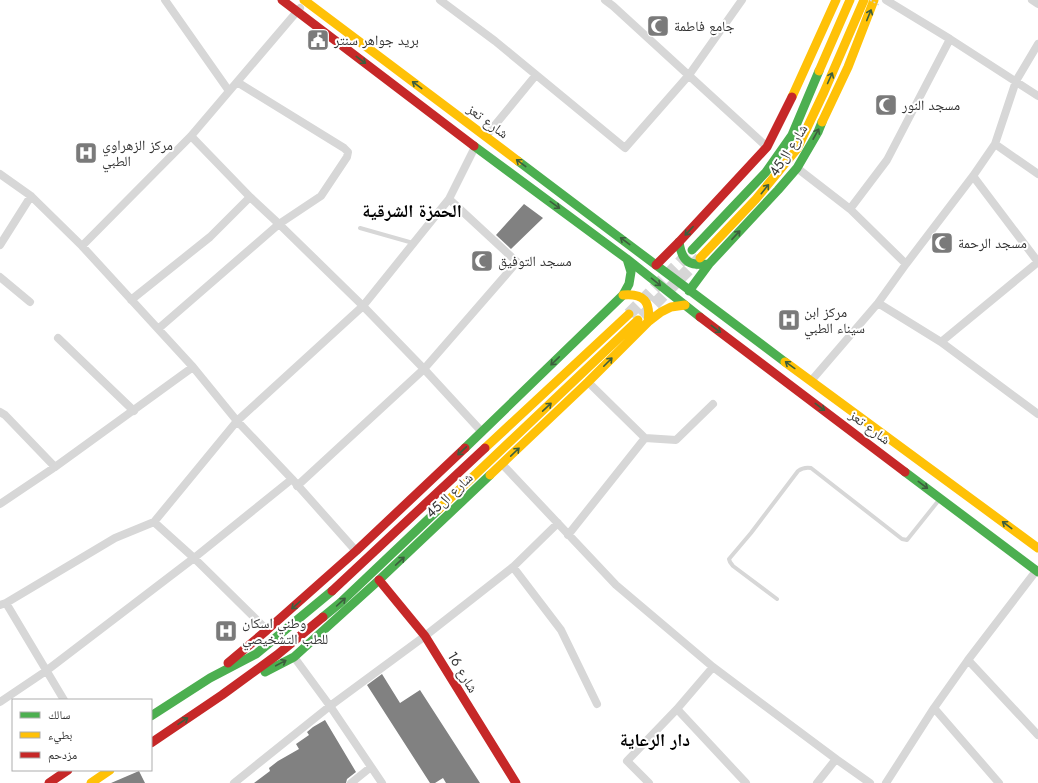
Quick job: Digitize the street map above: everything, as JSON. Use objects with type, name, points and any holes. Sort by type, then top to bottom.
[{"type":"main road","name":"شارع تعز","points":[[282,0],[474,147],[627,259],[685,305],[1037,571]]},
{"type":"main road","name":"شارع ال45","points":[[656,265],[767,147],[789,104],[836,0]]},
{"type":"main road","name":"شارع ال45","points":[[692,250],[766,172],[792,135],[850,0]]},
{"type":"main road","name":"شارع ال45","points":[[700,258],[756,200],[797,149],[824,92],[864,0]]},
{"type":"main road","name":"شارع تعز","points":[[305,1],[486,136],[689,291],[1037,546]]},
{"type":"main road","name":"شارع ال45","points":[[689,291],[709,264],[778,190],[796,168],[818,132],[880,2]]},
{"type":"main road","points":[[679,242],[679,249],[686,261],[699,265],[709,264]]},
{"type":"main road","name":"شارع ال45","points":[[210,678],[356,551],[482,432],[623,295],[631,272],[627,259]]},
{"type":"main road","points":[[623,295],[638,295],[645,300],[649,306],[650,314],[648,322]]},
{"type":"main road","name":"شارع ال45","points":[[222,695],[294,656],[379,580],[502,464],[648,322],[660,312],[671,307],[685,305]]},
{"type":"main road","name":"شارع ال45","points":[[152,715],[210,678],[256,654],[329,594],[629,314]]},
{"type":"main road","name":"شارع ال45","points":[[152,742],[277,656],[340,603],[638,320]]},
{"type":"main road","name":"شارع 16","points":[[379,580],[425,636],[516,783]]},
{"type":"main road","points":[[49,783],[67,771]]},
{"type":"main road","points":[[91,783],[109,771]]},
{"type":"street","points":[[165,0],[229,91]]},
{"type":"street","points":[[440,0],[495,41],[624,148],[689,75],[741,0]]},
{"type":"street","points":[[605,0],[614,6],[767,147]]},
{"type":"street","points":[[1032,0],[1038,4]]},
{"type":"street","points":[[82,246],[191,136],[305,1]]},
{"type":"street","points":[[880,2],[950,39],[1038,96]]},
{"type":"street","points":[[850,209],[887,160],[950,39]]},
{"type":"street","points":[[811,381],[878,304],[995,144],[1016,81],[1038,44]]},
{"type":"street","points":[[486,136],[536,75]]},
{"type":"street","points":[[158,329],[279,224],[321,196],[347,157],[348,152],[344,148],[237,82]]},
{"type":"street","points":[[191,136],[250,197],[363,306],[482,432]]},
{"type":"street","points":[[995,144],[1038,174]]},
{"type":"street","points":[[63,699],[3,604],[114,538],[154,522],[237,421],[363,306],[449,199],[474,147]]},
{"type":"street","points":[[796,168],[850,209],[906,264]]},
{"type":"street","points":[[0,174],[31,196],[82,246],[193,367],[237,421],[356,551]]},
{"type":"street","points":[[941,342],[1038,262],[973,176]]},
{"type":"street","points":[[0,245],[31,196]]},
{"type":"street","points":[[131,300],[210,237],[250,197]]},
{"type":"street","points":[[0,702],[46,671],[294,483],[424,369],[517,262],[449,199]]},
{"type":"street","points":[[0,277],[30,302]]},
{"type":"street","points":[[878,304],[941,342],[1038,414]]},
{"type":"street","points":[[58,338],[134,411]]},
{"type":"street","points":[[0,504],[55,468],[193,367]]},
{"type":"street","points":[[588,382],[645,438],[676,440],[713,404]]},
{"type":"street","points":[[2,415],[55,468]]},
{"type":"street","points":[[568,535],[645,438]]},
{"type":"street","points":[[502,464],[616,585],[713,667],[870,783]]},
{"type":"street","points":[[154,522],[194,558],[267,630]]},
{"type":"street","points":[[234,783],[330,706],[425,636],[513,567],[558,523]]},
{"type":"street","points":[[513,567],[561,630],[597,704]]},
{"type":"street","points":[[886,783],[934,708],[968,660],[1037,571]]},
{"type":"street","points":[[294,656],[382,783]]},
{"type":"street","points":[[968,660],[1038,735]]},
{"type":"street","points":[[649,783],[627,761],[677,709],[713,667]]},
{"type":"street","points":[[934,708],[1000,783]]},
{"type":"street","points":[[677,709],[746,783]]},
{"type":"street","points":[[817,783],[836,759]]},
{"type":"street","points":[[351,783],[371,767]]},
{"type":"lane","points":[[360,228],[413,243]]},
{"type":"lane","points":[[777,599],[733,566],[729,559],[751,533],[798,471],[802,468],[811,468],[902,540],[907,540],[940,498]]},
{"type":"path","points":[[870,0],[880,2]]},
{"type":"building","points":[[524,204],[543,218],[511,249],[496,235]]},
{"type":"building","points":[[382,674],[400,703],[420,690],[480,783],[446,783],[443,778],[435,783],[430,783],[367,685]]},
{"type":"building","points":[[325,720],[356,772],[347,779],[346,783],[254,783],[270,771],[269,768],[278,761],[299,749],[296,744],[309,735],[307,732],[313,727]]},
{"type":"building","points":[[139,771],[145,783],[111,783]]},
{"type":"tunnel","points":[[629,314],[691,251]]},
{"type":"tunnel","points":[[642,317],[700,258]]},
{"type":"traffic: fast","points":[[692,250],[766,172],[792,135],[819,71]]},
{"type":"traffic: fast","points":[[689,291],[709,264],[797,168],[818,132],[822,122]]},
{"type":"traffic: fast","points":[[474,146],[627,259],[700,317]]},
{"type":"traffic: fast","points":[[518,161],[785,362]]},
{"type":"traffic: fast","points":[[679,242],[682,255],[688,262],[709,264]]},
{"type":"traffic: fast","points":[[465,448],[623,295],[629,284],[631,272],[627,259]]},
{"type":"traffic: fast","points":[[905,472],[1038,572]]},
{"type":"traffic: fast","points":[[265,672],[294,657],[379,580],[490,475]]},
{"type":"traffic: fast","points":[[323,617],[340,603],[439,509]]},
{"type":"traffic: fast","points":[[152,715],[210,678],[256,654],[332,591]]},
{"type":"traffic: slow","points":[[304,0],[518,161]]},
{"type":"traffic: slow","points":[[792,97],[836,0]]},
{"type":"traffic: slow","points":[[819,71],[850,0]]},
{"type":"traffic: slow","points":[[700,258],[756,199],[797,149],[824,92],[864,0]]},
{"type":"traffic: slow","points":[[822,122],[848,67],[874,0]]},
{"type":"traffic: slow","points":[[623,295],[641,297],[644,300],[648,309],[648,322]]},
{"type":"traffic: slow","points":[[490,475],[588,382],[648,322],[661,312],[671,307],[685,305]]},
{"type":"traffic: slow","points":[[485,448],[629,314]]},
{"type":"traffic: slow","points":[[439,509],[638,320]]},
{"type":"traffic: slow","points":[[785,362],[1038,548]]},
{"type":"traffic: slow","points":[[91,783],[109,771]]},
{"type":"traffic: jam","points":[[282,0],[474,146]]},
{"type":"traffic: jam","points":[[656,265],[767,147],[792,97]]},
{"type":"traffic: jam","points":[[700,317],[905,472]]},
{"type":"traffic: jam","points":[[228,663],[356,551],[465,448]]},
{"type":"traffic: jam","points":[[332,591],[485,448]]},
{"type":"traffic: jam","points":[[379,580],[425,636],[516,783]]},
{"type":"traffic: jam","points":[[152,742],[222,695],[277,655],[323,617]]},
{"type":"traffic: jam","points":[[49,783],[67,771]]},
{"type":"place","name":"جامع فاطمة","points":[[658,26]]},
{"type":"place","name":"بريد جواهر سنتر","points":[[318,40]]},
{"type":"place","name":"مسجد النور","points":[[886,105]]},
{"type":"place","name":"مركز الزهراوي الطبي","points":[[86,153]]},
{"type":"place","name":"مسجد الرحمة","points":[[942,243]]},
{"type":"place","name":"مسجد التوفيق","points":[[482,261]]},
{"type":"place","name":"مركز ابن سيناء الطبي","points":[[789,320]]},
{"type":"place","name":"وطني اسكان للطب التشخيصي","points":[[226,631]]},
{"type":"district","name":"الحمزة الشرقية","points":[[412,211]]},
{"type":"district","name":"دار الرعاية","points":[[655,740]]}]
